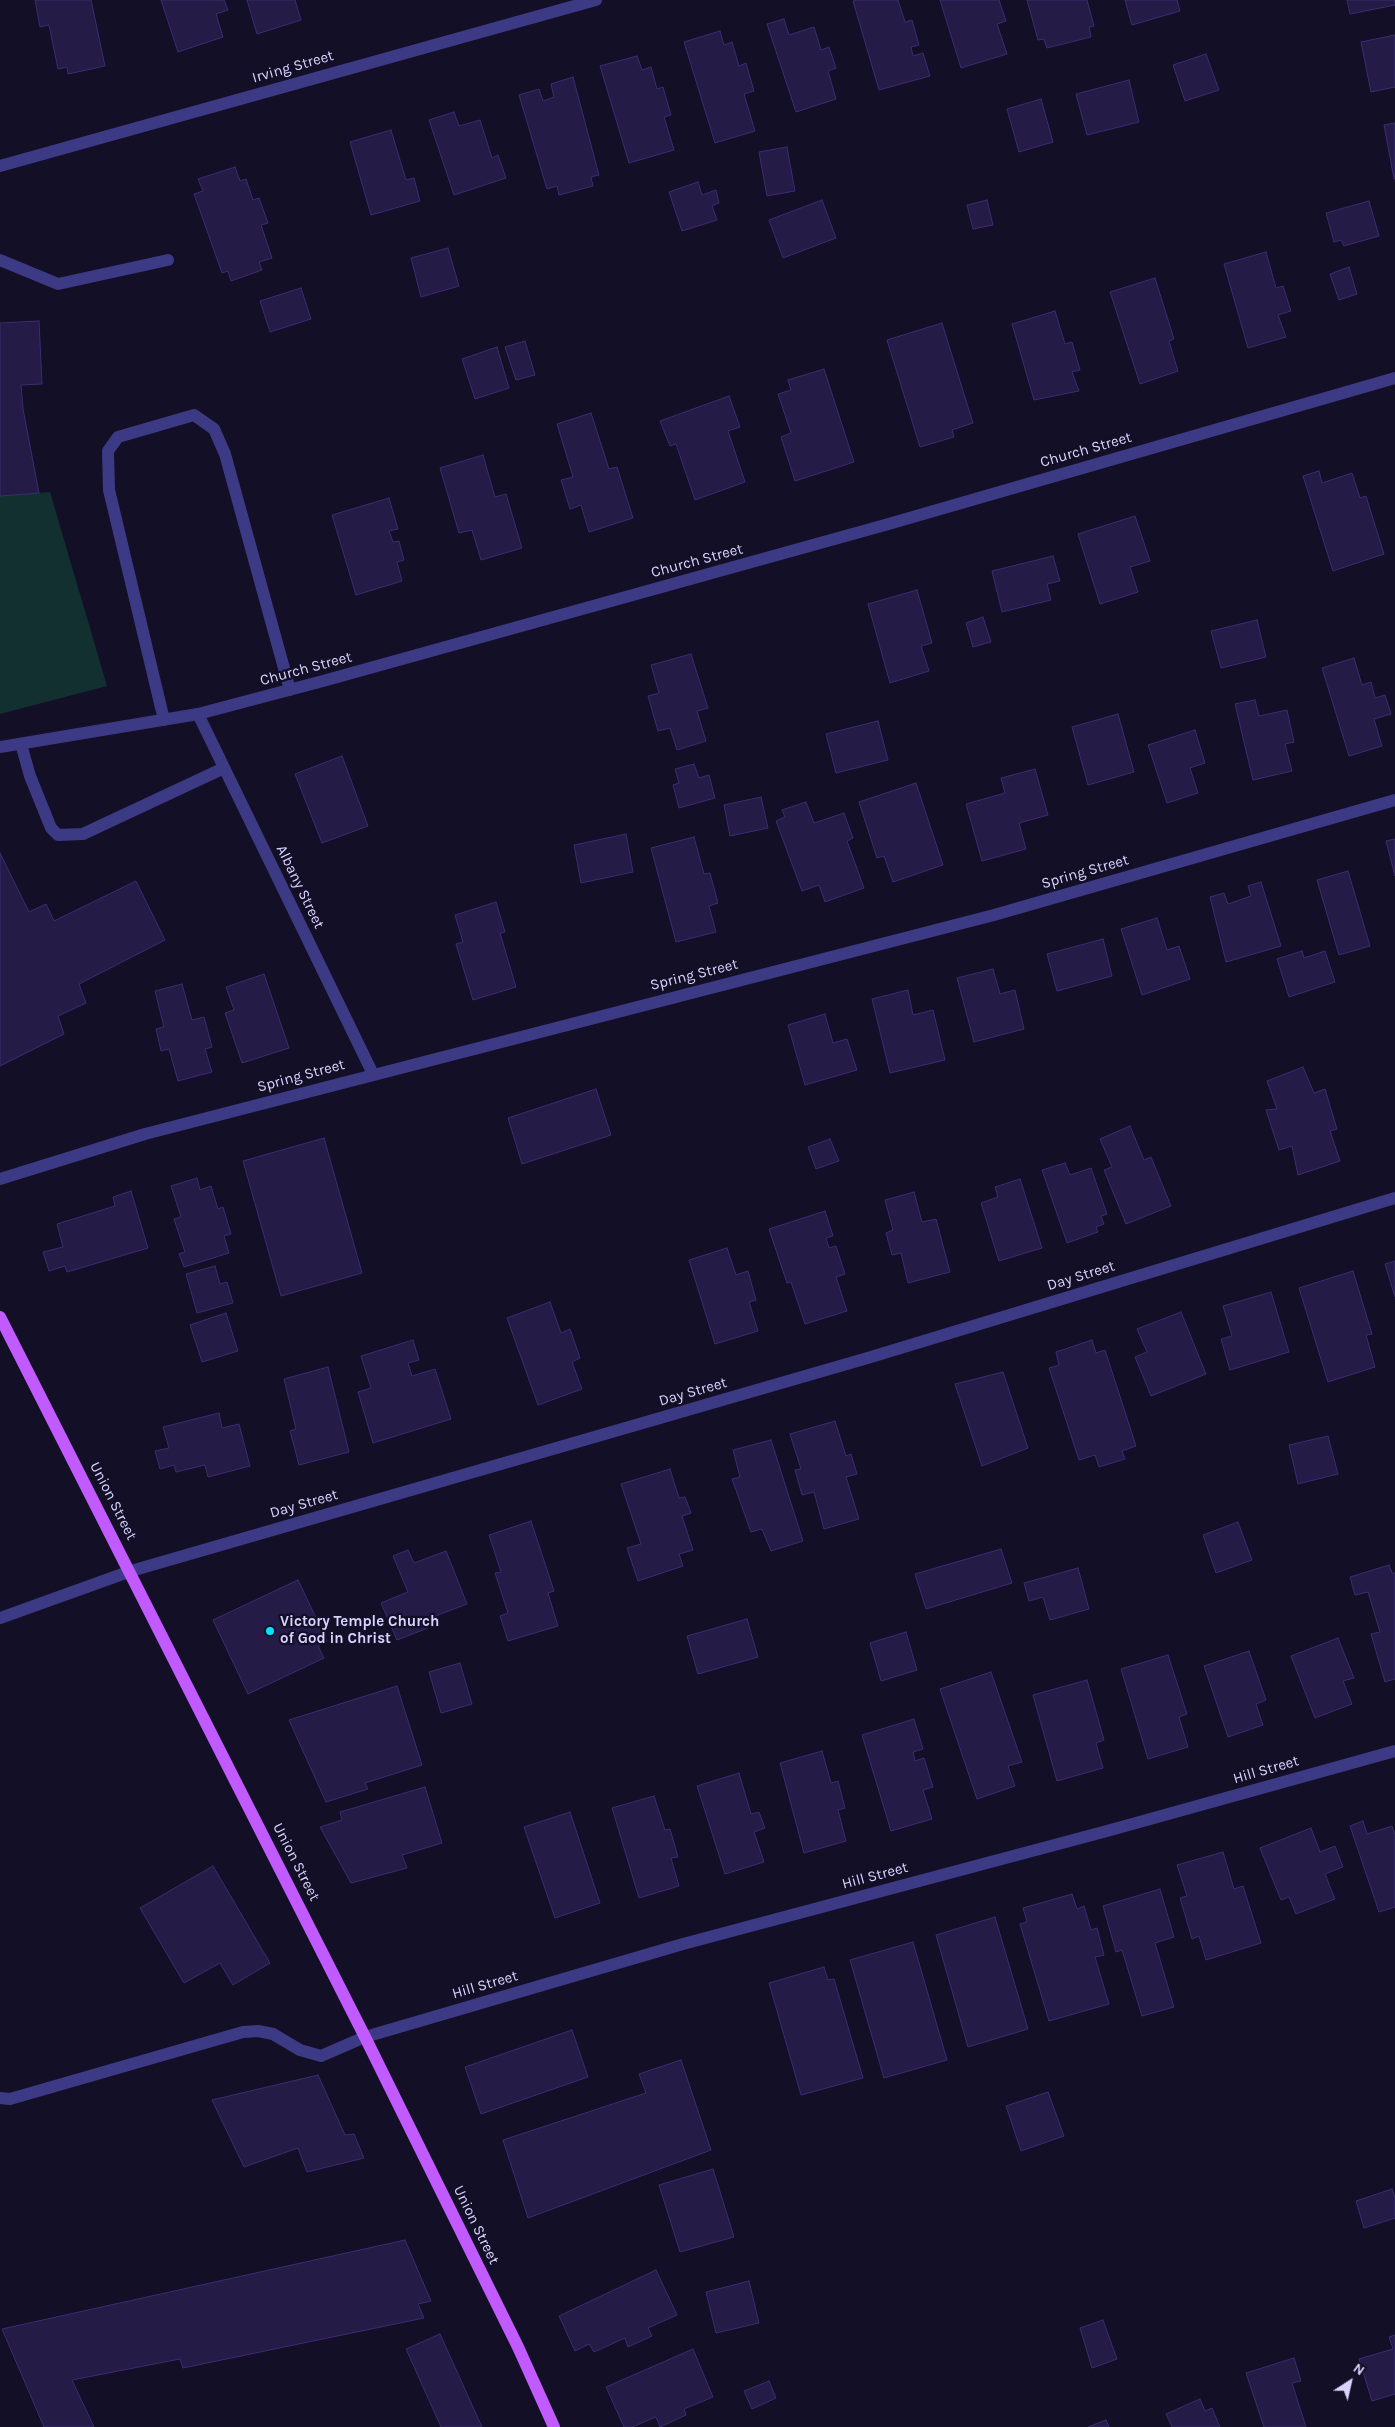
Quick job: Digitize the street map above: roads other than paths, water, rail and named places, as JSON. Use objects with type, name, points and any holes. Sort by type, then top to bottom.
[{"type":"main road","name":"Union Street","points":[[0,1317],[131,1571],[365,2037],[518,2347],[554,2427]]},
{"type":"street","name":"Irving Street","points":[[0,166],[596,0]]},
{"type":"street","points":[[0,260],[58,284],[168,260]]},
{"type":"street","name":"Church Street","points":[[0,747],[198,714],[290,690],[876,528],[1395,378]]},
{"type":"street","points":[[164,720],[109,490],[108,451],[118,437],[194,415],[214,429],[225,454],[290,690]]},
{"type":"street","name":"Albany Street","points":[[198,714],[373,1074]]},
{"type":"street","points":[[21,744],[30,776],[51,828],[58,835],[83,834],[224,768]]},
{"type":"street","name":"Spring Street","points":[[0,1179],[145,1134],[994,915],[1395,800]]},
{"type":"street","name":"Day Street","points":[[0,1618],[131,1571],[871,1357],[1395,1198]]},
{"type":"street","name":"Hill Street","points":[[0,2098],[10,2099],[243,2032],[258,2031],[273,2034],[300,2050],[321,2056],[365,2037],[683,1944],[1108,1831],[1395,1751]]},
{"type":"place","name":"Victory Temple Church of God in Christ","points":[[270,1631]]}]
